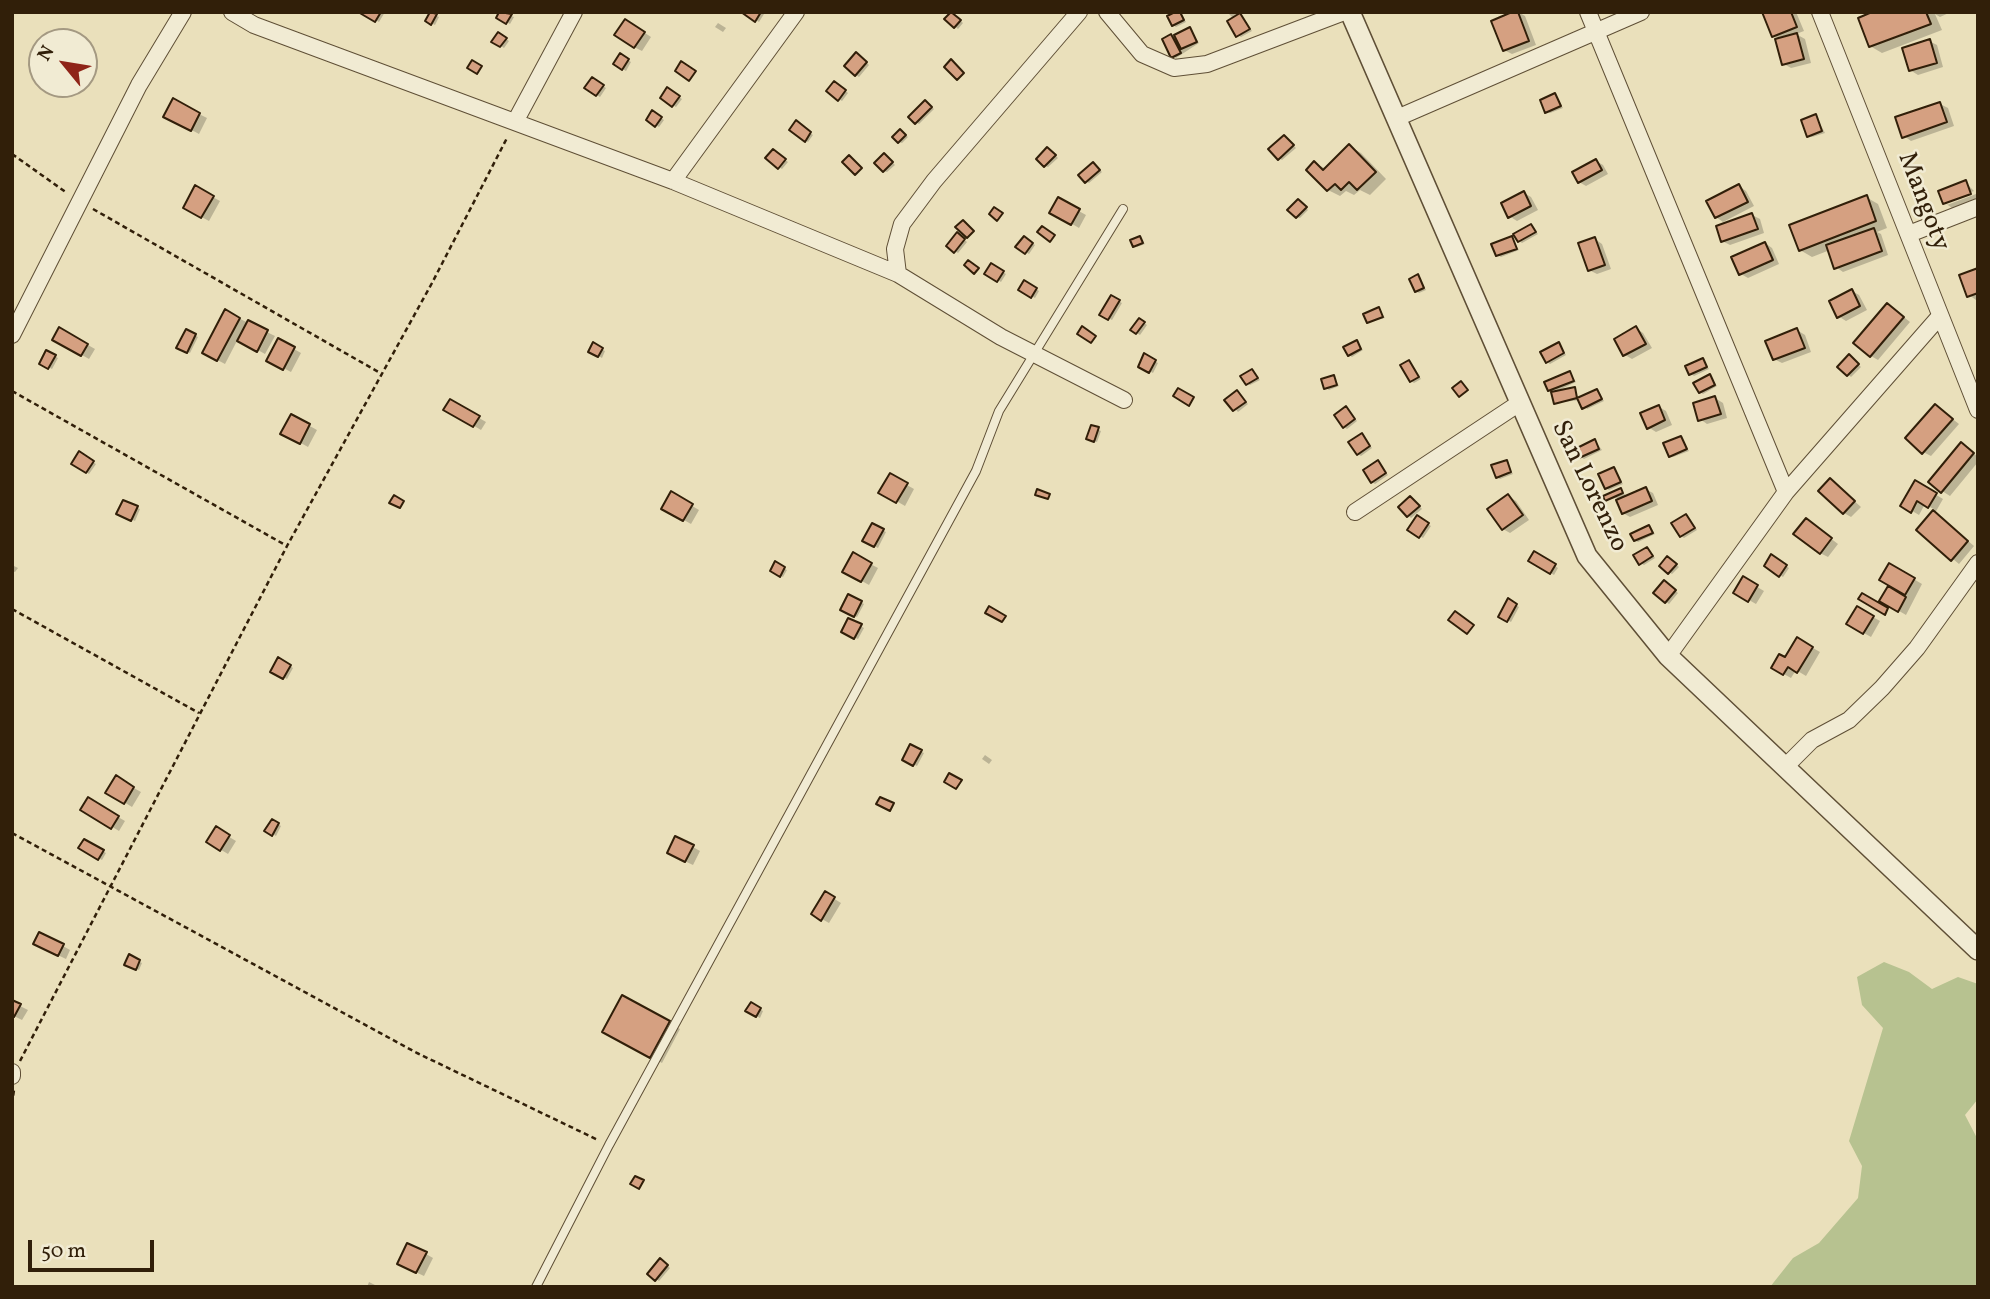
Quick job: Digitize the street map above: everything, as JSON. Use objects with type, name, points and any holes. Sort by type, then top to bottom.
[{"type":"street","points":[[12,335],[139,85],[183,12]]},
{"type":"street","points":[[232,12],[254,25],[673,181],[898,274],[1001,337],[1035,352],[1124,400]]},
{"type":"street","points":[[515,122],[574,12]]},
{"type":"street","points":[[673,181],[796,12]]},
{"type":"street","points":[[898,274],[895,249],[902,224],[934,181],[1079,12]]},
{"type":"street","points":[[1107,12],[1142,54],[1174,68],[1207,64],[1344,12]]},
{"type":"street","name":"San Lorenzo","points":[[1350,12],[1518,404],[1587,556],[1668,656],[1978,950]]},
{"type":"street","points":[[1588,12],[1786,492]]},
{"type":"street","points":[[1397,118],[1641,12]]},
{"type":"street","name":"Mangoty","points":[[1820,12],[1978,410]]},
{"type":"street","points":[[1909,234],[1978,207]]},
{"type":"street","points":[[1668,656],[1786,492],[1940,316]]},
{"type":"street","points":[[1355,512],[1518,404]]},
{"type":"street","points":[[1785,767],[1812,740],[1849,720],[1882,688],[1917,648],[1978,563]]},
{"type":"lane","points":[[536,1287],[609,1145],[976,471],[999,411],[1123,209]]},
{"type":"path","points":[[12,1104],[13,1074],[287,546],[382,374],[515,122]]},
{"type":"path","points":[[12,154],[78,201],[382,374]]},
{"type":"path","points":[[12,391],[287,546]]},
{"type":"path","points":[[12,609],[200,714]]},
{"type":"path","points":[[12,833],[417,1054],[609,1145]]},
{"type":"green space","points":[[1884,962],[1909,972],[1932,989],[1958,977],[1978,984],[1978,1099],[1965,1115],[1978,1140],[1978,1287],[1770,1287],[1793,1258],[1819,1243],[1858,1198],[1862,1166],[1849,1141],[1883,1028],[1862,1005],[1857,977]]},
{"type":"building","points":[[358,12],[381,12],[375,22]]},
{"type":"building","points":[[430,12],[437,14],[431,25],[425,21]]},
{"type":"building","points":[[499,12],[512,14],[506,24],[496,18]]},
{"type":"building","points":[[741,12],[761,12],[755,22]]},
{"type":"building","points":[[951,12],[961,20],[954,28],[944,19]]},
{"type":"building","points":[[1180,12],[1184,20],[1172,26],[1167,16]]},
{"type":"building","points":[[1518,12],[1529,41],[1503,51],[1491,21]]},
{"type":"building","points":[[1762,12],[1791,12],[1797,27],[1772,37]]},
{"type":"building","points":[[1872,12],[1926,12],[1931,24],[1869,47],[1858,18]]},
{"type":"building","points":[[1240,13],[1250,29],[1236,37],[1227,21]]},
{"type":"building","points":[[625,19],[645,32],[634,48],[614,35]]},
{"type":"building","points":[[1190,27],[1197,42],[1181,49],[1174,35]]},
{"type":"building","points":[[498,32],[507,38],[500,47],[491,42]]},
{"type":"building","points":[[1797,33],[1804,59],[1782,65],[1775,39]]},
{"type":"building","points":[[1171,34],[1181,53],[1171,58],[1162,39]]},
{"type":"building","points":[[1930,39],[1937,63],[1909,71],[1902,48]]},
{"type":"building","points":[[856,52],[867,62],[855,76],[844,66]]},
{"type":"building","points":[[620,53],[629,59],[622,70],[613,64]]},
{"type":"building","points":[[951,59],[964,73],[957,80],[944,67]]},
{"type":"building","points":[[472,60],[482,66],[477,74],[467,68]]},
{"type":"building","points":[[681,61],[696,71],[689,81],[675,71]]},
{"type":"building","points":[[592,77],[604,85],[596,96],[584,88]]},
{"type":"building","points":[[834,81],[846,90],[838,101],[826,91]]},
{"type":"building","points":[[667,87],[680,96],[672,107],[660,98]]},
{"type":"building","points":[[1555,93],[1561,106],[1545,113],[1540,100]]},
{"type":"building","points":[[173,98],[200,113],[191,131],[163,117]]},
{"type":"building","points":[[925,100],[932,107],[915,124],[908,117]]},
{"type":"building","points":[[1940,102],[1947,122],[1902,138],[1895,117]]},
{"type":"building","points":[[652,110],[662,117],[655,127],[646,120]]},
{"type":"building","points":[[1816,114],[1822,131],[1807,137],[1801,120]]},
{"type":"building","points":[[796,120],[811,132],[805,142],[789,130]]},
{"type":"building","points":[[900,129],[906,135],[898,143],[892,137]]},
{"type":"building","points":[[1284,135],[1294,145],[1278,160],[1268,149]]},
{"type":"building","points":[[1349,144],[1376,172],[1357,190],[1349,182],[1341,190],[1335,184],[1327,191],[1306,170],[1314,161],[1323,170]]},
{"type":"building","points":[[1047,147],[1056,155],[1044,167],[1036,159]]},
{"type":"building","points":[[773,149],[786,159],[778,169],[765,158]]},
{"type":"building","points":[[884,153],[893,162],[883,172],[874,163]]},
{"type":"building","points":[[849,155],[862,168],[855,175],[842,162]]},
{"type":"building","points":[[1596,159],[1602,170],[1578,183],[1572,172]]},
{"type":"building","points":[[1093,162],[1100,170],[1085,183],[1078,175]]},
{"type":"building","points":[[1966,180],[1971,194],[1943,204],[1938,191]]},
{"type":"building","points":[[1739,184],[1748,202],[1715,218],[1706,201]]},
{"type":"building","points":[[195,185],[214,196],[201,218],[183,208]]},
{"type":"building","points":[[1524,191],[1531,206],[1508,218],[1501,203]]},
{"type":"building","points":[[1867,195],[1876,221],[1799,251],[1789,225]]},
{"type":"building","points":[[1058,197],[1080,209],[1071,225],[1049,213]]},
{"type":"building","points":[[1298,199],[1307,207],[1296,218],[1287,210]]},
{"type":"building","points":[[994,207],[1003,213],[997,221],[989,214]]},
{"type":"building","points":[[1752,213],[1758,229],[1721,242],[1716,226]]},
{"type":"building","points":[[963,220],[974,231],[967,238],[955,227]]},
{"type":"building","points":[[1531,224],[1536,232],[1518,242],[1513,234]]},
{"type":"building","points":[[1042,226],[1055,235],[1050,242],[1037,232]]},
{"type":"building","points":[[1874,228],[1882,251],[1834,269],[1826,245]]},
{"type":"building","points":[[957,232],[965,239],[954,253],[946,246]]},
{"type":"building","points":[[1024,236],[1033,243],[1025,254],[1015,247]]},
{"type":"building","points":[[1140,236],[1143,243],[1133,247],[1130,240]]},
{"type":"building","points":[[1512,236],[1517,249],[1496,256],[1491,244]]},
{"type":"building","points":[[1595,237],[1605,265],[1588,271],[1578,243]]},
{"type":"building","points":[[1765,242],[1773,260],[1739,275],[1731,257]]},
{"type":"building","points":[[968,260],[979,268],[974,274],[964,265]]},
{"type":"building","points":[[991,263],[1004,271],[997,282],[984,274]]},
{"type":"building","points":[[1978,268],[1978,293],[1967,297],[1959,275]]},
{"type":"building","points":[[1418,274],[1424,288],[1415,292],[1409,279]]},
{"type":"building","points":[[1024,280],[1037,288],[1031,298],[1018,290]]},
{"type":"building","points":[[1852,289],[1860,306],[1837,318],[1829,301]]},
{"type":"building","points":[[1111,295],[1120,300],[1108,320],[1099,315]]},
{"type":"building","points":[[1887,303],[1904,317],[1870,357],[1853,343]]},
{"type":"building","points":[[1379,307],[1383,317],[1367,323],[1363,314]]},
{"type":"building","points":[[225,309],[240,318],[217,361],[202,353]]},
{"type":"building","points":[[1139,318],[1145,322],[1136,334],[1130,330]]},
{"type":"building","points":[[248,320],[268,330],[257,352],[237,341]]},
{"type":"building","points":[[1082,326],[1096,336],[1091,343],[1077,334]]},
{"type":"building","points":[[1636,326],[1646,344],[1623,356],[1614,339]]},
{"type":"building","points":[[59,327],[88,344],[81,356],[52,340]]},
{"type":"building","points":[[1797,328],[1805,348],[1773,360],[1765,341]]},
{"type":"building","points":[[186,329],[196,334],[187,353],[176,348]]},
{"type":"building","points":[[278,338],[295,347],[283,370],[266,361]]},
{"type":"building","points":[[1357,340],[1361,349],[1348,356],[1343,347]]},
{"type":"building","points":[[593,342],[603,348],[598,357],[588,352]]},
{"type":"building","points":[[1559,342],[1564,353],[1546,363],[1540,352]]},
{"type":"building","points":[[46,350],[56,355],[48,369],[39,364]]},
{"type":"building","points":[[1144,353],[1156,360],[1149,373],[1138,367]]},
{"type":"building","points":[[1849,354],[1859,364],[1847,376],[1837,367]]},
{"type":"building","points":[[1703,358],[1707,367],[1689,375],[1685,366]]},
{"type":"building","points":[[1409,360],[1419,377],[1410,382],[1400,365]]},
{"type":"building","points":[[1252,369],[1258,378],[1246,385],[1240,376]]},
{"type":"building","points":[[1570,371],[1574,381],[1548,391],[1544,382]]},
{"type":"building","points":[[1710,374],[1715,385],[1699,393],[1693,383]]},
{"type":"building","points":[[1334,375],[1337,385],[1324,389],[1321,379]]},
{"type":"building","points":[[1461,381],[1468,390],[1459,397],[1452,388]]},
{"type":"building","points":[[1575,387],[1577,398],[1554,404],[1551,392]]},
{"type":"building","points":[[1178,388],[1194,397],[1189,406],[1173,396]]},
{"type":"building","points":[[1597,389],[1602,399],[1582,409],[1577,398]]},
{"type":"building","points":[[1237,390],[1246,402],[1233,411],[1224,400]]},
{"type":"building","points":[[1715,396],[1721,414],[1698,421],[1693,403]]},
{"type":"building","points":[[450,399],[480,416],[473,427],[443,410]]},
{"type":"building","points":[[1935,404],[1953,419],[1922,454],[1905,438]]},
{"type":"building","points":[[1659,405],[1665,420],[1647,429],[1640,413]]},
{"type":"building","points":[[1346,406],[1355,419],[1343,428],[1334,415]]},
{"type":"building","points":[[291,414],[310,424],[300,444],[280,434]]},
{"type":"building","points":[[1091,425],[1099,427],[1094,442],[1086,439]]},
{"type":"building","points":[[1362,433],[1370,446],[1357,455],[1348,442]]},
{"type":"building","points":[[1681,436],[1687,449],[1669,457],[1663,443]]},
{"type":"building","points":[[1595,439],[1599,449],[1579,458],[1575,449]]},
{"type":"building","points":[[1961,442],[1974,453],[1941,493],[1928,482]]},
{"type":"building","points":[[79,451],[94,461],[86,473],[71,464]]},
{"type":"building","points":[[1378,460],[1386,473],[1371,483],[1363,470]]},
{"type":"building","points":[[1507,460],[1511,472],[1496,478],[1491,465]]},
{"type":"building","points":[[1614,467],[1621,482],[1605,489],[1598,474]]},
{"type":"building","points":[[890,473],[908,483],[896,503],[878,493]]},
{"type":"building","points":[[1830,478],[1855,501],[1843,514],[1818,491]]},
{"type":"building","points":[[1915,480],[1937,493],[1928,508],[1917,501],[1911,513],[1900,506]]},
{"type":"building","points":[[1646,487],[1652,501],[1622,514],[1616,500]]},
{"type":"building","points":[[1621,488],[1623,493],[1605,501],[1603,496]]},
{"type":"building","points":[[1037,489],[1050,494],[1048,499],[1035,495]]},
{"type":"building","points":[[671,491],[693,504],[683,521],[661,509]]},
{"type":"building","points":[[1508,494],[1523,515],[1502,530],[1487,509]]},
{"type":"building","points":[[394,495],[404,501],[400,508],[389,503]]},
{"type":"building","points":[[1410,496],[1420,506],[1407,517],[1398,507]]},
{"type":"building","points":[[123,500],[138,506],[131,521],[116,514]]},
{"type":"building","points":[[1933,510],[1968,541],[1951,561],[1916,530]]},
{"type":"building","points":[[1686,514],[1695,528],[1680,537],[1671,523]]},
{"type":"building","points":[[1417,515],[1429,523],[1419,538],[1407,530]]},
{"type":"building","points":[[1806,518],[1832,538],[1820,554],[1793,534]]},
{"type":"building","points":[[872,523],[884,529],[874,547],[862,541]]},
{"type":"building","points":[[1649,525],[1653,533],[1634,541],[1630,534]]},
{"type":"building","points":[[1647,547],[1653,556],[1639,565],[1633,555]]},
{"type":"building","points":[[1534,551],[1556,564],[1550,574],[1528,561]]},
{"type":"building","points":[[853,552],[872,563],[861,582],[842,572]]},
{"type":"building","points":[[1771,554],[1787,565],[1779,577],[1764,566]]},
{"type":"building","points":[[1667,556],[1677,564],[1668,574],[1659,566]]},
{"type":"building","points":[[775,561],[785,567],[780,577],[770,571]]},
{"type":"building","points":[[1889,563],[1915,578],[1905,595],[1879,580]]},
{"type":"building","points":[[1743,576],[1758,585],[1748,602],[1733,593]]},
{"type":"building","points":[[1664,580],[1676,590],[1665,603],[1653,593]]},
{"type":"building","points":[[1888,586],[1906,597],[1898,612],[1879,601]]},
{"type":"building","points":[[1862,593],[1888,608],[1885,615],[1858,599]]},
{"type":"building","points":[[848,594],[862,601],[854,617],[840,610]]},
{"type":"building","points":[[1508,598],[1517,604],[1507,622],[1498,617]]},
{"type":"building","points":[[989,606],[1006,616],[1002,622],[985,613]]},
{"type":"building","points":[[1857,606],[1874,616],[1863,634],[1846,624]]},
{"type":"building","points":[[1455,611],[1474,625],[1467,634],[1448,620]]},
{"type":"building","points":[[848,618],[862,624],[854,639],[841,632]]},
{"type":"building","points":[[1797,637],[1813,647],[1797,673],[1788,667],[1783,675],[1771,668],[1779,654],[1785,657]]},
{"type":"building","points":[[278,657],[291,665],[283,679],[270,672]]},
{"type":"building","points":[[910,744],[922,750],[913,766],[902,760]]},
{"type":"building","points":[[949,773],[962,780],[956,789],[944,782]]},
{"type":"building","points":[[116,775],[134,787],[124,804],[105,793]]},
{"type":"building","points":[[88,797],[119,816],[111,829],[80,810]]},
{"type":"building","points":[[880,797],[894,803],[890,811],[876,804]]},
{"type":"building","points":[[272,819],[279,823],[272,836],[264,831]]},
{"type":"building","points":[[216,826],[230,835],[220,851],[206,842]]},
{"type":"building","points":[[675,836],[694,845],[685,862],[667,853]]},
{"type":"building","points":[[84,839],[104,850],[98,860],[78,848]]},
{"type":"building","points":[[825,891],[835,897],[821,921],[811,914]]},
{"type":"building","points":[[39,932],[64,944],[58,956],[33,944]]},
{"type":"building","points":[[129,954],[140,960],[136,970],[124,965]]},
{"type":"building","points":[[622,995],[670,1021],[650,1058],[602,1032]]},
{"type":"building","points":[[12,1000],[21,1004],[14,1017],[12,1016]]},
{"type":"building","points":[[751,1002],[761,1008],[756,1017],[745,1011]]},
{"type":"building","points":[[635,1176],[644,1180],[639,1189],[630,1184]]},
{"type":"building","points":[[407,1243],[427,1252],[416,1273],[397,1264]]},
{"type":"building","points":[[660,1258],[668,1265],[655,1281],[647,1274]]}]
